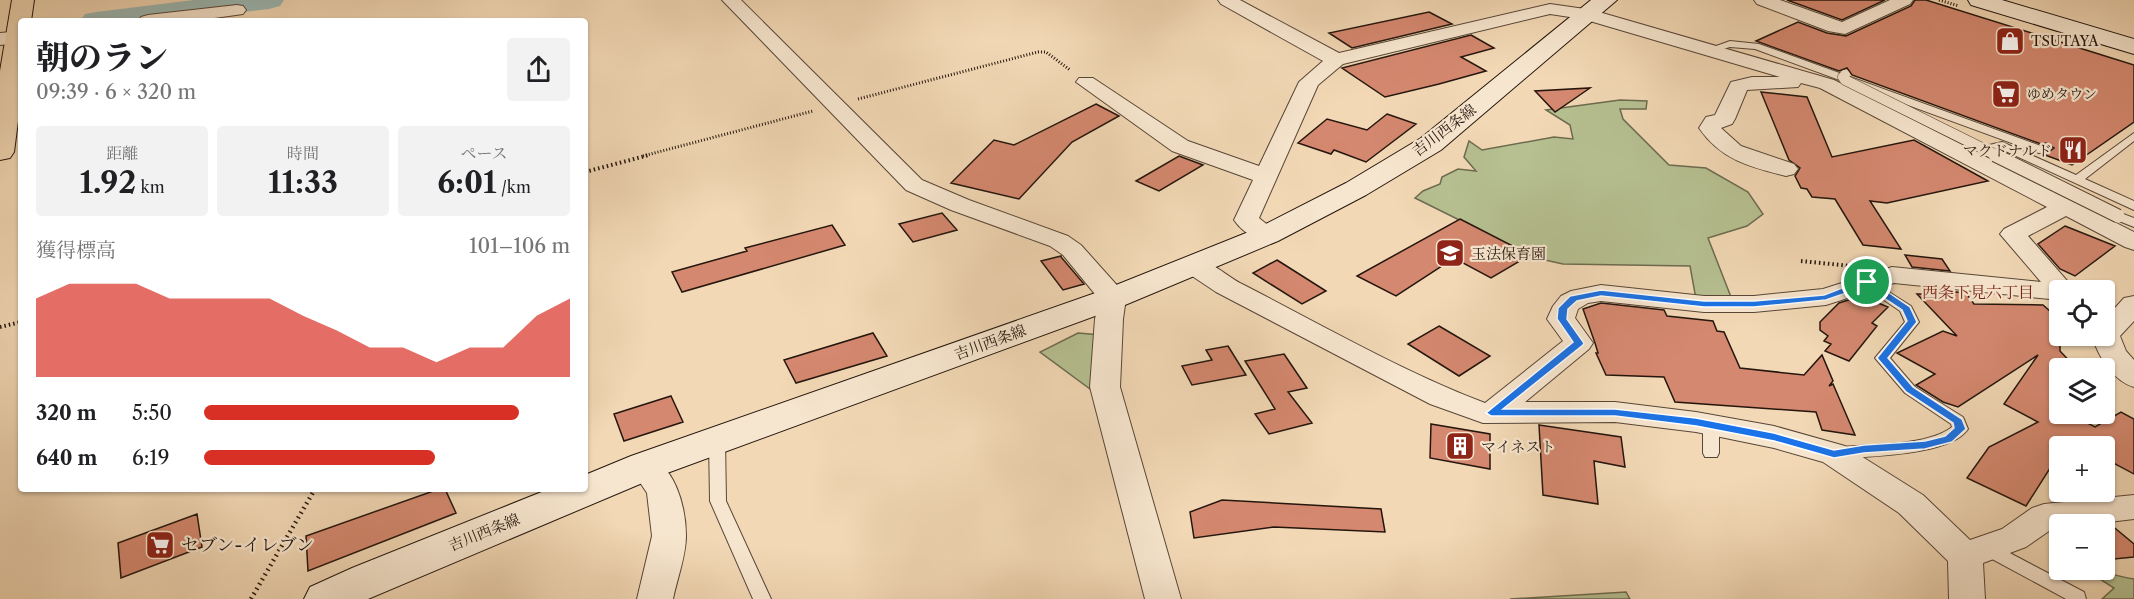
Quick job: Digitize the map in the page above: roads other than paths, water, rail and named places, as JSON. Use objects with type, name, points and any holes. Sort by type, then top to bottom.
[{"type":"main road","points":[[18,18],[23,0]]},
{"type":"main road","points":[[1979,0],[2134,47]]},
{"type":"main road","name":"吉川西条線","points":[[588,489],[645,466],[1113,298],[1266,235],[1356,189],[1431,144],[1596,7]]},
{"type":"main road","points":[[0,152],[13,38],[18,19]]},
{"type":"main road","name":"吉川西条線","points":[[326,599],[368,579],[581,492]]},
{"type":"street","points":[[731,0],[914,185],[960,205],[1059,241],[1072,250],[1113,298],[1109,319],[1106,387],[1163,599]]},
{"type":"street","points":[[1227,0],[1336,60]]},
{"type":"street","points":[[1763,0],[1835,27],[1845,28],[1904,0]]},
{"type":"street","points":[[1266,235],[1246,220],[1309,82],[1336,60],[1550,9],[1596,7],[1710,50],[1827,84],[2134,242]]},
{"type":"street","points":[[172,18],[237,10]]},
{"type":"street","points":[[1786,169],[1727,148],[1716,139],[1710,128],[1714,122],[1724,119],[1738,86],[1752,83],[1793,83],[1803,77]]},
{"type":"street","points":[[1086,82],[1180,146],[1265,176]]},
{"type":"street","points":[[2051,280],[2013,234],[2065,207]]},
{"type":"street","points":[[1195,266],[1225,286],[1441,397],[1483,413],[1615,412],[1711,439],[1774,437],[1834,454],[1911,504],[1976,552]]},
{"type":"street","points":[[1491,413],[1579,343],[1562,319],[1563,308],[1573,298],[1601,293],[1704,304],[1754,304],[1826,297],[1861,274],[1910,275],[2049,291]]},
{"type":"street","points":[[2115,319],[2134,304]]},
{"type":"street","points":[[2109,346],[2134,377]]},
{"type":"street","points":[[645,466],[663,491],[669,536],[655,599]]},
{"type":"street","points":[[1976,552],[2014,538],[2044,517],[2134,507]]},
{"type":"street","points":[[1972,597],[1976,552]]},
{"type":"lane","points":[[1710,50],[1730,44],[1743,44],[1784,54],[2043,151],[2046,148]]},
{"type":"lane","points":[[1845,75],[1843,77],[1845,80],[2134,224]]},
{"type":"lane","points":[[2077,180],[2134,136]]},
{"type":"lane","points":[[1963,154],[2002,145],[2134,206]]},
{"type":"lane","points":[[1834,454],[1864,449],[1925,445],[1948,439],[1960,429],[1958,421],[1910,390],[1882,358],[1912,322],[1906,309],[1861,274]]},
{"type":"lane","points":[[717,440],[718,501],[762,599]]},
{"type":"lane","points":[[1976,552],[2078,597]]},
{"type":"waterway","points":[[121,18],[269,0]]},
{"type":"place","name":"TSUTAYA","points":[[2010,41]]},
{"type":"place","name":"ゆめタウン","points":[[2006,94]]},
{"type":"place","name":"マクドナルド","points":[[2073,150]]},
{"type":"place","name":"玉法保育園","points":[[1450,253]]},
{"type":"place","name":"マイネスト","points":[[1460,446]]},
{"type":"place","name":"セブン-イレブン","points":[[160,545]]},
{"type":"district","name":"西条下見六丁目","points":[[1978,292]]}]
